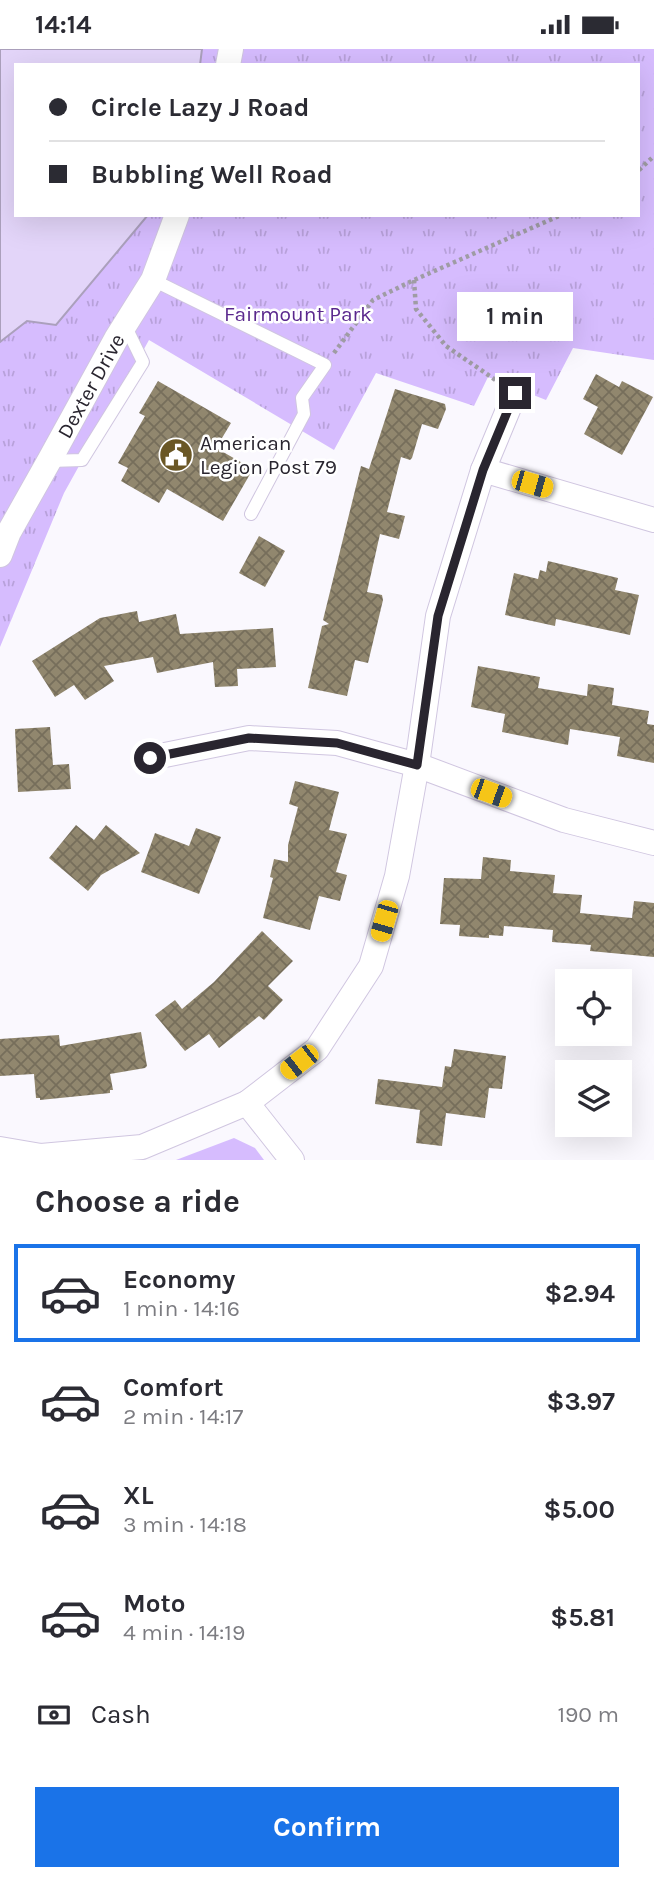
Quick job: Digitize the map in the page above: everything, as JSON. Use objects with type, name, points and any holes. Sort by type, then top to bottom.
[{"type":"street","name":"Dexter Drive","points":[[0,555],[9,532],[153,280],[176,217]]},
{"type":"street","points":[[0,1149],[41,1156],[142,1147],[247,1103],[317,1049],[371,966],[397,876],[417,765],[438,616],[483,470],[515,393]]},
{"type":"street","points":[[483,470],[654,520]]},
{"type":"street","points":[[150,758],[249,738],[337,743],[417,765],[564,820],[654,843]]},
{"type":"street","points":[[247,1103],[292,1160]]},
{"type":"lane","points":[[153,280],[325,365],[302,398],[304,414],[251,514]]},
{"type":"lane","points":[[49,461],[82,460],[143,362],[125,325]]},
{"type":"path","points":[[640,169],[654,156]]},
{"type":"path","points":[[325,365],[373,300],[414,279],[556,217]]},
{"type":"path","points":[[414,279],[416,309],[446,346],[515,393]]},
{"type":"green space","name":"Fairmount Park","points":[[0,49],[654,49],[654,360],[573,348],[546,400],[488,377],[474,406],[376,373],[334,450],[149,340],[64,493],[0,647]]},
{"type":"green space","points":[[234,1138],[255,1148],[264,1160],[176,1160]]},
{"type":"shaded area","points":[[0,49],[202,49],[200,63],[14,63],[14,217],[146,217],[56,325],[27,321],[0,342]]},
{"type":"building","points":[[596,374],[619,387],[622,381],[653,397],[622,455],[584,434],[598,407],[583,399]]},
{"type":"building","name":"American Legion Post 79","points":[[158,381],[231,423],[216,448],[253,469],[223,521],[167,489],[159,503],[121,481],[128,468],[118,463],[145,416],[139,413]]},
{"type":"building","points":[[395,389],[445,404],[446,409],[438,429],[422,424],[412,458],[410,460],[401,457],[387,512],[405,516],[399,539],[380,534],[367,592],[382,595],[383,600],[368,663],[355,660],[347,696],[308,688],[322,626],[329,624],[323,620],[361,466],[369,469]]},
{"type":"building","points":[[259,536],[285,551],[265,587],[239,573]]},
{"type":"building","points":[[548,561],[618,578],[615,590],[639,595],[630,635],[556,619],[555,626],[505,615],[514,573],[538,579],[540,570],[546,572]]},
{"type":"building","points":[[137,611],[139,622],[176,614],[180,634],[273,628],[276,667],[237,669],[238,686],[215,687],[213,662],[157,673],[153,657],[104,666],[114,681],[85,700],[74,685],[55,697],[32,661],[100,618]]},
{"type":"building","points":[[478,666],[540,677],[538,688],[587,696],[588,684],[614,688],[612,705],[649,711],[647,724],[654,725],[654,763],[617,756],[620,737],[570,729],[568,745],[502,732],[505,714],[471,707]]},
{"type":"building","points":[[50,727],[53,765],[69,764],[71,789],[18,792],[15,729]]},
{"type":"building","points":[[295,781],[339,792],[329,830],[347,834],[336,872],[347,875],[340,901],[319,896],[310,930],[263,918],[273,878],[270,877],[274,859],[288,862],[288,845],[298,807],[289,804]]},
{"type":"building","points":[[76,825],[94,840],[106,825],[140,853],[101,875],[88,891],[49,858]]},
{"type":"building","points":[[196,828],[221,837],[199,894],[141,872],[155,833],[189,846]]},
{"type":"building","points":[[483,857],[511,860],[510,871],[555,875],[553,893],[582,895],[580,913],[632,918],[634,901],[654,903],[654,957],[590,951],[591,945],[552,942],[553,930],[504,926],[503,936],[459,936],[460,925],[440,924],[444,878],[481,879]]},
{"type":"building","points":[[262,931],[293,961],[268,986],[283,1000],[264,1020],[259,1016],[219,1048],[209,1034],[185,1051],[155,1015],[175,1000],[182,1009],[214,982]]},
{"type":"building","points":[[141,1032],[147,1066],[110,1074],[113,1090],[110,1090],[110,1093],[40,1100],[36,1098],[34,1074],[0,1076],[0,1039],[59,1035],[60,1046]]},
{"type":"building","points":[[454,1049],[506,1056],[502,1089],[489,1088],[485,1118],[446,1113],[442,1146],[416,1143],[420,1110],[375,1104],[378,1079],[442,1087],[445,1066],[451,1067]]},
{"type":"place","name":"American Legion Post 79","points":[[176,455]]},
{"type":"route","points":[[150,758],[249,738],[337,743],[417,765],[438,616],[483,470],[515,393]]}]
